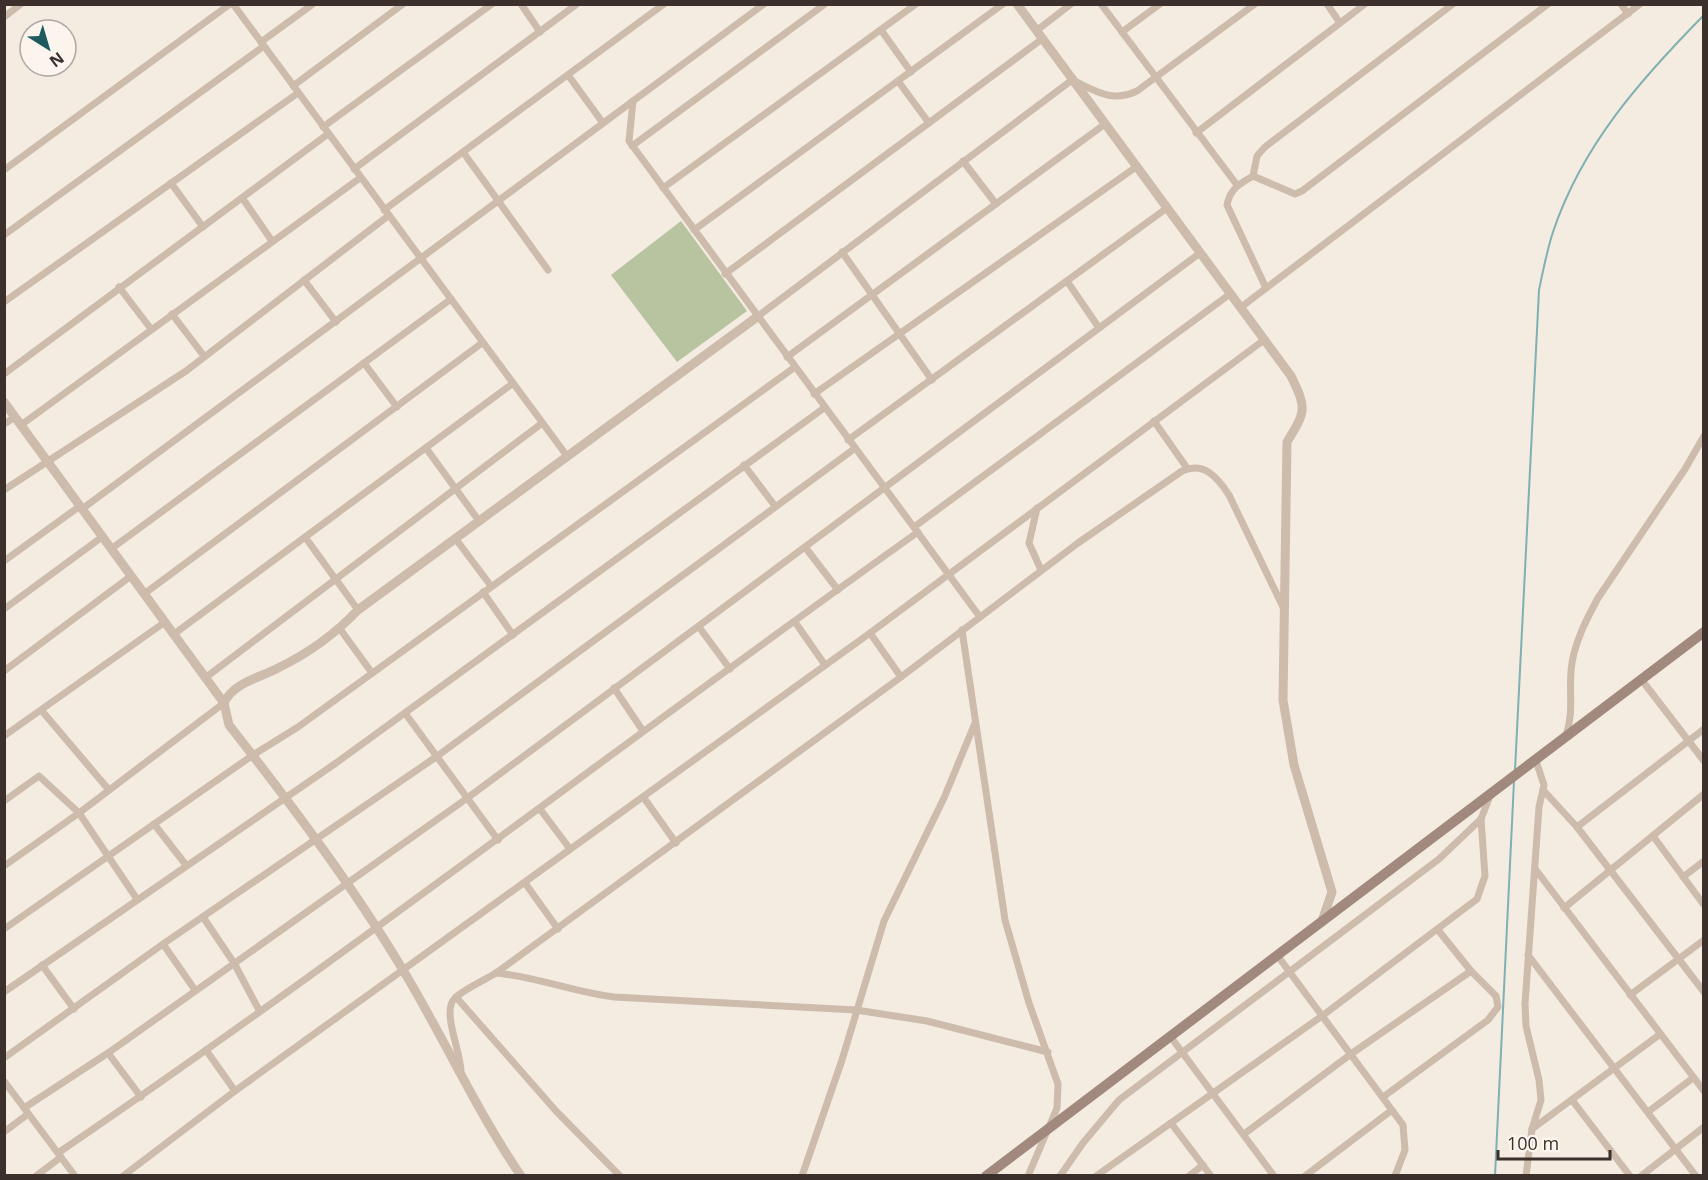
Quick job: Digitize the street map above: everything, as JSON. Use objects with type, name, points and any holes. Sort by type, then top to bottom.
[{"type":"main road","points":[[986,1176],[1704,633]]},
{"type":"street","points":[[4,16],[21,4]]},
{"type":"street","points":[[4,170],[232,4],[541,424],[567,456]]},
{"type":"street","points":[[4,235],[313,4]]},
{"type":"street","points":[[4,302],[171,183],[403,4]]},
{"type":"street","points":[[323,127],[492,4]]},
{"type":"street","points":[[521,4],[540,32]]},
{"type":"street","points":[[354,169],[577,4]]},
{"type":"street","points":[[4,490],[46,460],[80,442],[204,356],[304,280],[463,152],[664,4]]},
{"type":"street","points":[[4,561],[81,508],[336,322],[764,4]]},
{"type":"street","points":[[632,146],[825,4]]},
{"type":"street","points":[[663,188],[916,4]]},
{"type":"street","points":[[694,230],[1003,4]]},
{"type":"street","points":[[1017,4],[1291,376],[1302,400],[1302,417],[1287,442],[1283,700],[1286,729],[1314,837],[1332,892],[1322,921]]},
{"type":"street","points":[[725,274],[929,123],[1039,35],[1071,4]]},
{"type":"street","points":[[1101,4],[1237,185]]},
{"type":"street","points":[[1122,32],[1160,4]]},
{"type":"street","points":[[1072,81],[1106,96],[1124,98],[1255,4]]},
{"type":"street","points":[[1327,4],[1340,23]]},
{"type":"street","points":[[1197,133],[1365,4]]},
{"type":"street","points":[[1266,288],[1227,205],[1229,195],[1237,185],[1253,176],[1257,156],[1265,147],[1453,4]]},
{"type":"street","points":[[1253,176],[1295,194],[1302,191],[1548,4]]},
{"type":"street","points":[[1621,4],[1628,14]]},
{"type":"street","points":[[1240,308],[1640,4]]},
{"type":"street","points":[[881,30],[911,72]]},
{"type":"street","points":[[568,75],[603,123]]},
{"type":"street","points":[[898,81],[929,123]]},
{"type":"street","points":[[4,866],[79,813],[224,703],[233,689],[277,669],[340,629],[358,610],[757,317],[1072,81]]},
{"type":"street","points":[[633,101],[629,141],[632,146],[980,617]]},
{"type":"street","points":[[787,357],[1105,124]]},
{"type":"street","points":[[4,374],[119,286],[243,199],[328,134]]},
{"type":"street","points":[[463,152],[548,270]]},
{"type":"street","points":[[963,162],[996,204]]},
{"type":"street","points":[[814,394],[1136,167]]},
{"type":"street","points":[[4,424],[18,421],[172,314],[360,178]]},
{"type":"street","points":[[171,183],[203,226]]},
{"type":"street","points":[[243,199],[272,241]]},
{"type":"street","points":[[848,440],[1167,208]]},
{"type":"street","points":[[842,252],[932,380]]},
{"type":"street","points":[[4,1132],[26,1111],[346,882],[466,800],[1200,253]]},
{"type":"street","points":[[304,280],[336,322]]},
{"type":"street","points":[[1067,281],[1099,328]]},
{"type":"street","points":[[119,286],[152,328]]},
{"type":"street","points":[[36,1176],[60,1155],[259,1010],[377,929],[643,731],[795,622],[1230,294]]},
{"type":"street","points":[[111,549],[451,299]]},
{"type":"street","points":[[172,314],[204,356]]},
{"type":"street","points":[[123,1176],[236,1091],[870,633],[1264,339]]},
{"type":"street","points":[[144,594],[482,343]]},
{"type":"street","points":[[364,363],[397,407]]},
{"type":"street","points":[[4,929],[253,755],[298,727],[795,367]]},
{"type":"street","points":[[174,634],[512,384]]},
{"type":"street","points":[[4,402],[224,703],[229,725],[346,882],[404,970],[484,1119],[521,1176]]},
{"type":"street","points":[[4,992],[405,713],[824,408]]},
{"type":"street","points":[[1154,421],[1187,468]]},
{"type":"street","points":[[205,678],[541,424]]},
{"type":"street","points":[[1566,738],[1573,713],[1571,668],[1586,619],[1685,470],[1704,436]]},
{"type":"street","points":[[426,448],[479,521]]},
{"type":"street","points":[[4,1058],[163,944],[436,757],[854,449]]},
{"type":"street","points":[[744,465],[775,506]]},
{"type":"street","points":[[461,1074],[461,1056],[449,1016],[449,1008],[456,997],[496,973],[558,929],[842,718],[901,677],[1041,570],[1187,468],[1209,472],[1218,478],[1229,495],[1284,609]]},
{"type":"street","points":[[1037,508],[1029,543],[1041,570]]},
{"type":"street","points":[[4,609],[102,537]]},
{"type":"street","points":[[305,537],[358,610]]},
{"type":"street","points":[[455,538],[491,586]]},
{"type":"street","points":[[805,547],[838,590]]},
{"type":"street","points":[[6,668],[131,576]]},
{"type":"street","points":[[483,592],[513,635]]},
{"type":"street","points":[[4,736],[165,622]]},
{"type":"street","points":[[795,622],[825,665]]},
{"type":"street","points":[[699,627],[730,669]]},
{"type":"street","points":[[340,629],[372,673]]},
{"type":"street","points":[[962,630],[1005,920],[1029,1003],[1056,1075],[1057,1108],[1029,1176]]},
{"type":"street","points":[[870,633],[901,677]]},
{"type":"street","points":[[1641,679],[1704,761]]},
{"type":"street","points":[[614,688],[643,731]]},
{"type":"street","points":[[42,711],[109,790]]},
{"type":"street","points":[[405,713],[466,800],[498,840]]},
{"type":"street","points":[[802,1176],[884,921],[944,798],[976,721]]},
{"type":"street","points":[[1577,827],[1704,729]]},
{"type":"street","points":[[1526,1176],[1532,1129],[1541,1100],[1539,1080],[1526,1026],[1525,986],[1536,870],[1539,807],[1543,790],[1536,761]]},
{"type":"street","points":[[4,801],[39,776],[79,813],[137,899]]},
{"type":"street","points":[[1543,790],[1577,827],[1704,993]]},
{"type":"street","points":[[1564,908],[1704,795]]},
{"type":"street","points":[[1060,1176],[1083,1143],[1119,1100],[1439,860],[1481,819],[1490,796]]},
{"type":"street","points":[[644,798],[676,843]]},
{"type":"street","points":[[540,809],[570,849]]},
{"type":"street","points":[[1096,1176],[1322,1016],[1477,899],[1483,889],[1485,876],[1481,819]]},
{"type":"street","points":[[154,824],[186,865]]},
{"type":"street","points":[[1653,836],[1704,905]]},
{"type":"street","points":[[1683,877],[1704,861]]},
{"type":"street","points":[[1536,870],[1659,1035],[1704,1091]]},
{"type":"street","points":[[525,883],[558,929]]},
{"type":"street","points":[[203,917],[234,963],[259,1010]]},
{"type":"street","points":[[1383,1097],[1494,1014],[1498,1007],[1496,996],[1471,971],[1438,930]]},
{"type":"street","points":[[1630,995],[1704,940]]},
{"type":"street","points":[[163,944],[195,990]]},
{"type":"street","points":[[1277,955],[1403,1125],[1406,1135],[1400,1166],[1395,1176]]},
{"type":"street","points":[[1528,955],[1696,1176]]},
{"type":"street","points":[[42,965],[74,1009]]},
{"type":"street","points":[[1245,1134],[1351,1054],[1471,971]]},
{"type":"street","points":[[496,973],[542,980],[587,993],[614,997],[856,1010],[927,1022],[1048,1052]]},
{"type":"street","points":[[456,997],[556,1111],[620,1176]]},
{"type":"street","points":[[1532,1129],[1659,1035]]},
{"type":"street","points":[[1170,1036],[1274,1176]]},
{"type":"street","points":[[206,1050],[236,1091]]},
{"type":"street","points":[[108,1053],[141,1097]]},
{"type":"street","points":[[1648,1112],[1693,1078]]},
{"type":"street","points":[[4,1081],[75,1176]]},
{"type":"street","points":[[1572,1100],[1630,1176]]},
{"type":"street","points":[[1305,1176],[1392,1110]]},
{"type":"street","points":[[1171,1123],[1211,1176]]},
{"type":"street","points":[[1641,1176],[1704,1127]]},
{"type":"street","points":[[1189,1176],[1203,1165]]},
{"type":"street","points":[[1400,1166],[1401,1176]]},
{"type":"green space","points":[[681,221],[747,311],[677,362],[611,275]]},
{"type":"waterway","points":[[1515,770],[1539,290],[1547,253],[1565,200],[1597,142],[1636,89],[1704,15]]},
{"type":"waterway","points":[[1495,1176],[1514,781]]}]
